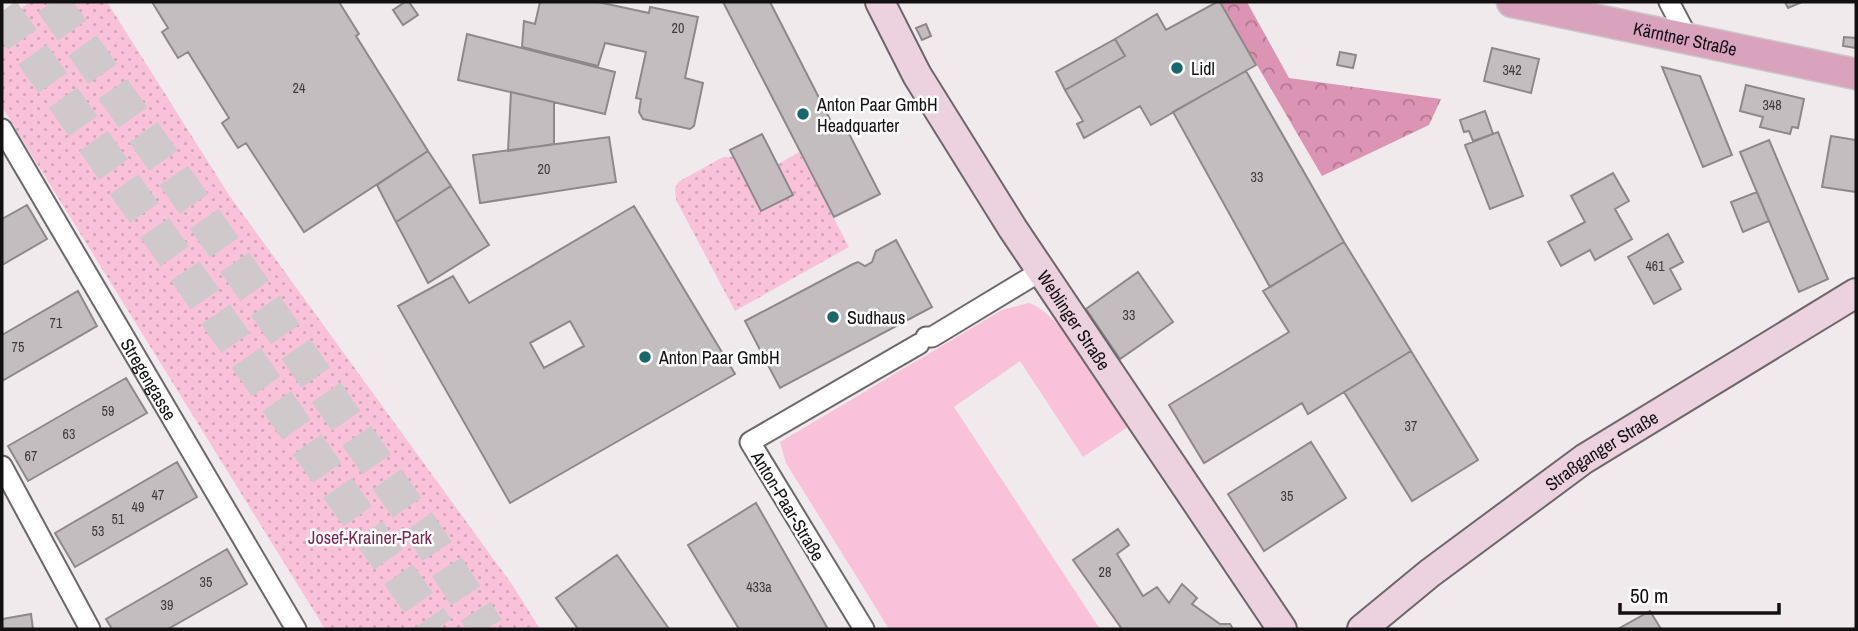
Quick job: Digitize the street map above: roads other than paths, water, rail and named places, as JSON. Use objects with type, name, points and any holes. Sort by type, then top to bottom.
[{"type":"main road","name":"Kärntner Straße","points":[[1512,2],[1856,74]]},
{"type":"street","name":"Weblinger Straße","points":[[880,2],[931,99],[1041,271],[1282,629]]},
{"type":"street","points":[[1669,2],[1689,40]]},
{"type":"street","name":"Stregengasse","points":[[2,130],[296,629]]},
{"type":"street","name":"Anton-Paar-Straße","points":[[864,629],[750,442],[1041,271]]},
{"type":"street","name":"Straßganger Straße","points":[[1362,629],[1430,573],[1584,458],[1856,293]]},
{"type":"street","points":[[2,466],[90,629]]},
{"type":"tunnel","points":[[52,2],[427,536],[487,629]]},
{"type":"tunnel","points":[[2,11],[437,629]]},
{"type":"place","name":"Lidl","points":[[1177,68]]},
{"type":"place","name":"Anton Paar GmbH Headquarter","points":[[803,114]]},
{"type":"place","name":"Sudhaus","points":[[833,317]]},
{"type":"place","name":"Anton Paar GmbH","points":[[645,357]]},
{"type":"park label","name":"Josef-Krainer-Park","points":[[370,537]]}]
